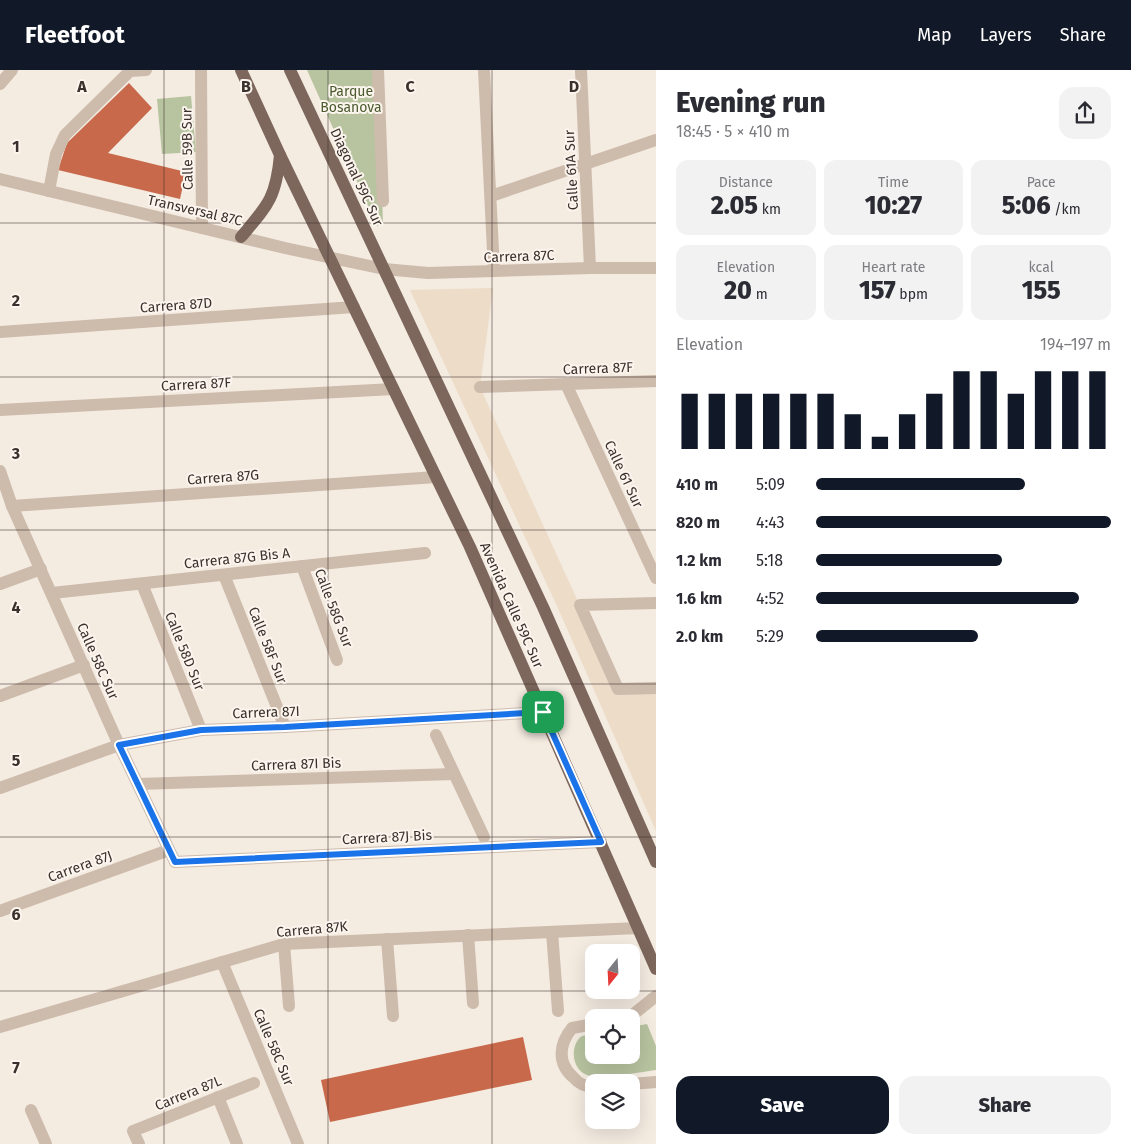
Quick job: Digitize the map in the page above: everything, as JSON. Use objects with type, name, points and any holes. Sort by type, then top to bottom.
[{"type":"main road","points":[[241,70],[330,258]]},
{"type":"main road","name":"Diagonal 59C Sur","points":[[290,70],[384,269]]},
{"type":"main road","points":[[241,237],[259,216],[274,193],[278,180],[280,155]]},
{"type":"main road","name":"Avenida Calle 59C Sur","points":[[330,258],[474,556],[656,969]]},
{"type":"main road","name":"Avenida Calle 59C Sur","points":[[384,269],[543,607],[656,862]]},
{"type":"street","points":[[0,84],[12,70]]},
{"type":"street","points":[[49,191],[56,154],[65,135],[130,71],[146,70]]},
{"type":"street","name":"Calle 59B Sur","points":[[201,70],[202,228]]},
{"type":"street","points":[[378,70],[383,201]]},
{"type":"street","points":[[484,70],[494,272]]},
{"type":"street","name":"Calle 61A Sur","points":[[581,70],[590,268]]},
{"type":"street","points":[[490,196],[656,140]]},
{"type":"street","name":"Transversal 87C","points":[[0,179],[330,258],[384,269]]},
{"type":"street","name":"Carrera 87C","points":[[384,269],[428,273],[656,268]]},
{"type":"street","name":"Carrera 87D","points":[[0,332],[354,307]]},
{"type":"street","name":"Carrera 87F","points":[[480,387],[656,381]]},
{"type":"street","name":"Calle 61 Sur","points":[[566,384],[656,578]]},
{"type":"street","name":"Carrera 87F","points":[[0,410],[393,389]]},
{"type":"street","name":"Calle 58C Sur","points":[[0,471],[4,494],[12,506],[119,745],[175,862]]},
{"type":"street","name":"Carrera 87G","points":[[12,506],[436,478]]},
{"type":"street","name":"Carrera 87G Bis A","points":[[52,593],[425,553]]},
{"type":"street","name":"Calle 58G Sur","points":[[302,566],[337,660]]},
{"type":"street","points":[[0,584],[41,569]]},
{"type":"street","name":"Calle 58F Sur","points":[[224,575],[285,727]]},
{"type":"street","name":"Calle 58D Sur","points":[[142,584],[201,730]]},
{"type":"street","points":[[656,603],[580,604],[618,689],[656,688]]},
{"type":"street","points":[[0,696],[84,666]]},
{"type":"street","name":"Carrera 87I","points":[[0,788],[119,745],[201,730],[543,712]]},
{"type":"street","points":[[436,735],[484,837]]},
{"type":"street","name":"Carrera 87I Bis","points":[[138,784],[454,774]]},
{"type":"street","name":"Carrera 87J Bis","points":[[175,862],[601,842]]},
{"type":"street","name":"Carrera 87J","points":[[0,911],[169,850]]},
{"type":"street","name":"Carrera 87K","points":[[0,1027],[284,944],[638,928]]},
{"type":"street","points":[[552,932],[558,1010]]},
{"type":"street","points":[[468,935],[473,1003]]},
{"type":"street","points":[[387,939],[392,1016]]},
{"type":"street","points":[[284,944],[289,1006]]},
{"type":"street","name":"Calle 58C Sur","points":[[222,962],[298,1144]]},
{"type":"street","points":[[640,1009],[656,996]]},
{"type":"street","points":[[585,1026],[572,1028],[566,1036],[561,1054],[566,1071],[577,1082],[585,1084]]},
{"type":"street","points":[[640,1083],[656,1082]]},
{"type":"street","name":"Carrera 87L","points":[[139,1144],[133,1131],[254,1083]]},
{"type":"street","points":[[218,1098],[237,1144]]},
{"type":"street","points":[[31,1110],[46,1144]]},
{"type":"green space","name":"Parque Bosanova","points":[[307,70],[378,70],[383,224],[377,226]]},
{"type":"green space","points":[[191,96],[196,152],[162,154],[157,99]]},
{"type":"green space","points":[[647,1024],[656,1046],[656,1070],[627,1074],[585,1074],[578,1068],[574,1057],[575,1045],[582,1036],[585,1036],[585,1064],[640,1064],[640,1025]]},
{"type":"shaded area","points":[[493,288],[480,387],[618,689],[656,688],[656,831],[557,606],[410,290]]},
{"type":"building","points":[[129,83],[152,108],[108,153],[186,172],[180,199],[58,170],[67,143]]},
{"type":"building","points":[[523,1037],[532,1080],[330,1122],[321,1080]]},
{"type":"route","points":[[543,712],[601,842],[175,862],[119,745],[201,730],[543,712]]}]
